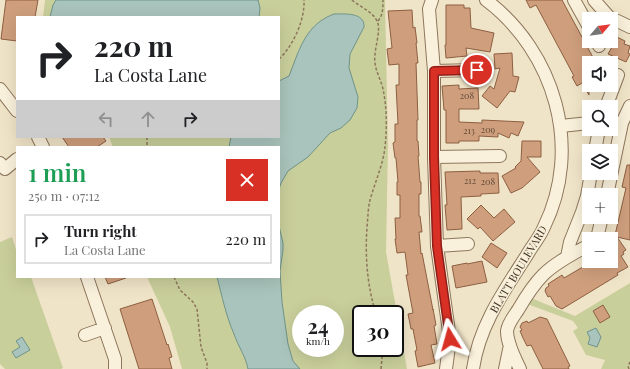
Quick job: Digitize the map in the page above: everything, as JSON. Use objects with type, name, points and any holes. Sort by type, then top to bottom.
[{"type":"street","points":[[432,0],[429,9],[434,71],[434,157],[437,246],[450,339],[446,369]]},
{"type":"street","points":[[582,15],[577,6],[595,0],[610,17],[630,27]]},
{"type":"street","name":"BLATT BOULEVARD","points":[[473,369],[484,328],[497,301],[544,228],[554,204],[560,179],[562,159],[561,126],[550,83],[523,36],[496,2]]},
{"type":"street","points":[[434,71],[477,70]]},
{"type":"street","points":[[0,89],[16,109]]},
{"type":"street","points":[[608,188],[621,122],[630,106]]},
{"type":"street","points":[[561,126],[582,124]]},
{"type":"street","points":[[434,157],[500,156]]},
{"type":"street","points":[[0,163],[5,169],[16,160]]},
{"type":"street","points":[[567,257],[570,242],[586,201],[590,180]]},
{"type":"street","points":[[437,246],[468,244]]},
{"type":"street","points":[[520,369],[510,345],[507,331],[509,323],[522,302],[544,274],[567,257],[582,249]]},
{"type":"street","points":[[87,278],[115,359],[115,369]]},
{"type":"street","points":[[85,335],[105,328]]},
{"type":"street","points":[[505,369],[510,345]]},
{"type":"path","points":[[280,58],[290,45],[298,28],[303,12],[304,0]]},
{"type":"path","points":[[352,0],[373,14],[379,25],[375,50],[375,64],[383,89],[386,115],[385,148],[368,208],[366,260],[374,305]]},
{"type":"path","points":[[378,22],[381,18],[383,0]]},
{"type":"path","points":[[174,278],[180,290],[193,302],[197,309],[201,347],[207,363],[207,369]]},
{"type":"path","points":[[382,369],[383,357]]},
{"type":"path","points":[[629,369],[628,366],[630,362]]},
{"type":"green space","points":[[45,0],[385,0],[388,145],[386,252],[396,305],[352,305],[352,357],[404,357],[404,352],[407,369],[182,369],[170,327],[147,278],[280,278],[280,146],[113,146],[109,138],[280,138],[280,16],[43,16]]},
{"type":"green space","points":[[12,237],[16,250],[16,278],[31,278],[63,368],[61,369],[5,369],[0,364],[0,242]]},
{"type":"green space","points":[[630,283],[630,369],[601,369],[605,360],[586,355],[573,331],[578,328],[573,321],[522,302],[526,296],[575,316]]},
{"type":"water","points":[[56,0],[258,0],[260,8],[259,16],[50,16]]},
{"type":"water","points":[[334,14],[353,15],[358,16],[363,22],[364,27],[350,54],[349,68],[358,97],[357,108],[350,120],[341,128],[330,133],[308,157],[288,171],[280,186],[280,146],[229,146],[231,138],[280,138],[280,80],[289,76],[300,48],[311,30],[315,25]]},
{"type":"water","points":[[280,230],[283,250],[280,271]]},
{"type":"water","points":[[280,271],[282,302],[288,344],[293,361],[300,369],[248,369],[246,360],[224,306],[217,278],[280,278]]},
{"type":"water","points":[[596,328],[601,337],[597,347],[588,344],[590,338],[587,332]]},
{"type":"water","points":[[22,337],[30,350],[16,358],[12,352],[20,347],[16,341]]},
{"type":"building","points":[[6,0],[38,0],[35,16],[16,16],[16,41],[1,39]]},
{"type":"building","points":[[526,0],[562,0],[582,37],[582,48],[588,48],[592,56],[582,56],[582,83],[577,86],[572,77],[574,76],[536,5],[530,8]]},
{"type":"building","points":[[446,5],[464,5],[464,8],[470,8],[471,28],[494,33],[490,52],[466,48],[467,56],[446,58]]},
{"type":"building","points":[[412,10],[413,28],[415,27],[417,43],[418,63],[416,63],[418,120],[417,141],[421,182],[421,194],[419,194],[419,216],[422,232],[419,232],[421,254],[422,253],[436,325],[434,326],[437,344],[431,345],[435,363],[418,367],[415,351],[417,350],[413,329],[411,329],[408,314],[413,313],[406,275],[408,275],[405,252],[397,253],[395,239],[395,218],[400,218],[400,195],[397,195],[398,182],[393,143],[395,142],[395,124],[398,124],[396,85],[399,85],[399,64],[389,65],[387,49],[392,48],[388,11]]},
{"type":"building","points":[[618,38],[625,41],[624,44],[630,46],[628,53],[630,54],[626,62],[618,58],[618,56],[608,54],[611,48],[618,48]]},
{"type":"building","points":[[512,53],[513,76],[519,77],[515,92],[510,91],[497,108],[482,96],[490,86],[494,89],[500,68],[495,69],[494,54]]},
{"type":"building","points":[[459,85],[459,89],[478,88],[479,109],[459,109],[459,122],[482,123],[482,120],[524,122],[518,136],[511,133],[509,138],[498,133],[498,137],[479,136],[479,141],[459,141],[459,143],[446,143],[446,110],[444,110],[442,86]]},
{"type":"building","points":[[63,138],[104,138],[106,141],[98,146],[68,146]]},
{"type":"building","points":[[522,141],[541,141],[541,157],[527,157],[540,172],[522,188],[511,193],[502,176],[516,168],[515,167],[521,161]]},
{"type":"building","points":[[627,165],[630,165],[630,240],[618,237],[618,232],[616,232],[626,188],[622,187]]},
{"type":"building","points":[[480,171],[480,173],[498,173],[499,193],[461,197],[462,229],[447,230],[445,172]]},
{"type":"building","points":[[481,205],[494,218],[504,209],[515,222],[493,241],[480,227],[478,229],[467,219]]},
{"type":"building","points":[[618,238],[626,250],[621,256],[628,267],[617,273],[618,275],[562,309],[556,306],[545,291],[549,286],[548,284],[562,275],[564,278],[582,267],[618,268]]},
{"type":"building","points":[[491,243],[507,253],[497,268],[482,257]]},
{"type":"building","points":[[482,261],[487,282],[456,288],[452,266]]},
{"type":"building","points":[[105,278],[126,278],[108,284]]},
{"type":"building","points":[[152,299],[172,357],[169,358],[172,369],[139,369],[120,309]]},
{"type":"building","points":[[603,305],[610,317],[600,323],[593,311]]},
{"type":"building","points":[[540,317],[547,319],[570,366],[568,367],[569,369],[543,369],[531,345],[527,346],[520,331],[522,330],[520,327],[522,323],[527,321],[528,323]]},
{"type":"route","points":[[450,339],[437,246],[434,157],[434,71],[477,70]]}]
